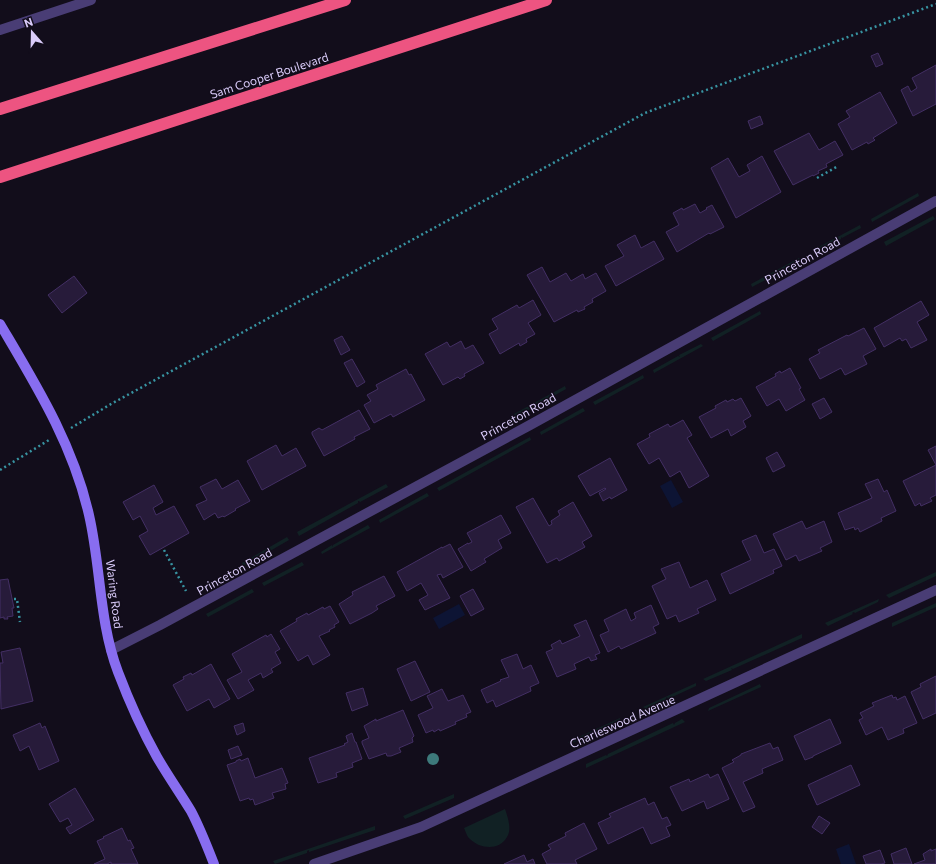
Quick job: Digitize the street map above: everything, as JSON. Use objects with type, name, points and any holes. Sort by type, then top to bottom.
[{"type":"highway","points":[[0,109],[345,0]]},
{"type":"highway","name":"Sam Cooper Boulevard","points":[[0,177],[546,0]]},
{"type":"main road","name":"Waring Road","points":[[0,324],[44,397],[62,433],[79,478],[89,515],[99,570],[104,617],[110,650],[118,672],[142,727],[158,758],[191,812],[203,836],[214,864]]},
{"type":"street","points":[[0,30],[91,0]]},
{"type":"street","name":"Princeton Road","points":[[110,650],[172,619],[524,428],[936,201]]},
{"type":"street","name":"Charleswood Avenue","points":[[314,864],[421,827],[936,590]]},
{"type":"path","points":[[0,470],[111,404],[645,113],[936,4]]},
{"type":"path","points":[[817,178],[838,166]]},
{"type":"path","points":[[164,550],[186,591]]},
{"type":"path","points":[[14,600],[17,599],[20,622]]},
{"type":"shaded area","points":[[918,193],[919,196],[872,222],[871,219]]},
{"type":"shaded area","points":[[933,216],[935,219],[886,246],[884,242]]},
{"type":"shaded area","points":[[860,225],[861,228],[842,238],[841,237],[841,239],[815,253],[813,250]]},
{"type":"shaded area","points":[[799,258],[801,261],[752,287],[751,284]]},
{"type":"shaded area","points":[[760,311],[761,314],[713,341],[711,338]]},
{"type":"shaded area","points":[[701,344],[703,346],[654,373],[653,370],[678,356],[680,357],[679,355]]},
{"type":"shaded area","points":[[643,375],[644,378],[595,405],[593,402]]},
{"type":"shaded area","points":[[565,386],[566,389],[516,417],[514,414]]},
{"type":"shaded area","points":[[583,408],[585,411],[541,435],[540,432]]},
{"type":"shaded area","points":[[530,437],[531,440],[439,491],[437,488]]},
{"type":"shaded area","points":[[386,484],[388,487],[360,502],[358,501],[358,503],[299,536],[297,532]]},
{"type":"shaded area","points":[[427,493],[429,496],[380,523],[379,520]]},
{"type":"shaded area","points":[[368,525],[370,528],[322,554],[321,552],[332,545],[333,547],[333,545]]},
{"type":"shaded area","points":[[287,537],[289,540],[263,555],[261,554],[261,556],[243,566],[242,563]]},
{"type":"shaded area","points":[[302,562],[304,565],[264,586],[262,583]]},
{"type":"shaded area","points":[[936,572],[936,576],[889,598],[886,595]]},
{"type":"shaded area","points":[[252,589],[254,592],[208,617],[206,614]]},
{"type":"shaded area","points":[[879,599],[878,602],[855,613],[854,612],[852,613],[853,614],[828,626],[825,623]]},
{"type":"shaded area","points":[[936,603],[936,607],[892,627],[892,623]]},
{"type":"shaded area","points":[[802,634],[802,638],[733,669],[731,668],[732,670],[706,681],[703,679]]},
{"type":"shaded area","points":[[696,683],[696,686],[668,699],[667,697],[666,700],[646,709],[643,707]]},
{"type":"shaded area","points":[[760,684],[761,687],[708,711],[709,708]]},
{"type":"shaded area","points":[[620,718],[620,721],[597,732],[596,730],[594,731],[595,733],[570,744],[568,742]]},
{"type":"shaded area","points":[[682,719],[685,722],[586,768],[586,764],[606,755],[607,756],[608,754],[673,723],[674,725]]},
{"type":"shaded area","points":[[454,794],[454,798],[405,819],[403,816]]},
{"type":"shaded area","points":[[505,809],[509,823],[509,831],[504,842],[499,845],[489,847],[479,845],[468,837],[464,828]]},
{"type":"shaded area","points":[[375,826],[375,830],[309,852],[309,850],[307,853],[275,864],[273,861]]},
{"type":"water","points":[[671,480],[683,502],[672,508],[660,486]]},
{"type":"water","points":[[459,604],[465,615],[439,629],[433,618]]},
{"type":"water","points":[[849,844],[856,864],[841,864],[836,849]]},
{"type":"building","points":[[878,53],[883,64],[876,67],[871,56]]},
{"type":"building","points":[[936,65],[936,104],[913,116],[901,90],[908,86],[911,92],[917,88],[912,78]]},
{"type":"building","points":[[880,92],[897,123],[873,138],[875,140],[868,144],[867,142],[852,150],[838,124],[850,117],[846,111]]},
{"type":"building","points":[[760,116],[763,124],[751,129],[748,121]]},
{"type":"building","points":[[809,133],[819,150],[835,141],[843,155],[826,164],[827,167],[818,171],[819,173],[793,185],[774,151]]},
{"type":"building","points":[[762,156],[781,192],[736,218],[711,168],[728,158],[739,177],[750,171],[747,165]]},
{"type":"building","points":[[695,204],[700,213],[712,205],[724,227],[710,234],[709,233],[677,252],[666,232],[679,225],[673,213],[682,208],[683,210]]},
{"type":"building","points":[[635,235],[641,248],[654,241],[664,259],[616,286],[605,266],[624,256],[617,245]]},
{"type":"building","points":[[542,267],[550,282],[566,273],[571,281],[583,274],[585,279],[596,273],[606,291],[592,299],[593,302],[584,307],[585,309],[578,312],[577,310],[554,322],[527,275]]},
{"type":"building","points":[[74,276],[87,293],[62,313],[48,295]]},
{"type":"building","points":[[533,300],[541,315],[528,323],[535,334],[526,339],[527,342],[520,346],[519,343],[500,354],[489,334],[498,329],[492,319],[517,305],[519,308]]},
{"type":"building","points":[[921,301],[929,315],[917,322],[927,340],[911,348],[906,339],[902,341],[900,338],[884,347],[874,328]]},
{"type":"building","points":[[864,328],[876,349],[863,356],[867,364],[845,375],[841,368],[820,379],[809,359],[820,353],[818,350]]},
{"type":"building","points":[[342,336],[350,350],[341,355],[334,340]]},
{"type":"building","points":[[461,341],[465,349],[473,345],[484,363],[464,374],[465,376],[460,379],[458,377],[443,385],[425,354],[447,342],[450,347]]},
{"type":"building","points":[[352,359],[365,382],[357,387],[344,363]]},
{"type":"building","points":[[790,368],[801,388],[799,389],[805,400],[786,411],[779,399],[767,406],[756,387],[776,376],[775,374],[780,371],[781,373]]},
{"type":"building","points":[[406,369],[409,375],[411,374],[425,400],[393,417],[391,414],[374,423],[364,405],[371,401],[367,395],[378,389],[376,385]]},
{"type":"building","points":[[741,398],[751,416],[743,421],[746,427],[731,436],[728,429],[711,438],[699,417],[716,408],[715,406],[726,400],[727,402],[733,399],[735,401]]},
{"type":"building","points":[[824,398],[832,412],[820,419],[812,404]]},
{"type":"building","points":[[359,410],[370,429],[324,456],[312,432],[319,428],[322,430]]},
{"type":"building","points":[[683,420],[692,435],[687,438],[709,476],[689,488],[680,471],[670,477],[659,458],[649,464],[637,444],[650,437],[649,434],[668,424],[670,427]]},
{"type":"building","points":[[276,445],[282,456],[296,448],[306,466],[262,490],[247,461]]},
{"type":"building","points":[[936,446],[936,465],[928,450]]},
{"type":"building","points":[[777,452],[785,466],[773,472],[766,458]]},
{"type":"building","points":[[610,458],[627,490],[611,499],[610,497],[603,501],[599,493],[606,489],[605,488],[590,496],[578,476]]},
{"type":"building","points":[[936,465],[936,495],[930,498],[932,501],[921,506],[920,503],[915,506],[903,481]]},
{"type":"building","points":[[216,479],[222,489],[238,480],[250,501],[224,517],[218,518],[215,513],[204,520],[196,505],[207,500],[200,487]]},
{"type":"building","points":[[878,479],[884,492],[887,490],[896,511],[881,518],[882,521],[860,532],[858,528],[855,530],[854,527],[845,530],[838,513],[872,498],[865,484]]},
{"type":"building","points":[[154,485],[163,502],[153,508],[156,515],[174,506],[189,533],[150,555],[139,536],[148,531],[140,516],[133,520],[123,502]]},
{"type":"building","points":[[533,498],[549,526],[552,524],[551,521],[560,515],[558,511],[573,502],[592,536],[582,542],[585,547],[559,561],[557,558],[547,563],[516,507]]},
{"type":"building","points":[[501,515],[511,533],[498,540],[502,548],[484,559],[486,562],[471,571],[458,549],[472,542],[467,533]]},
{"type":"building","points":[[802,521],[806,529],[824,521],[832,542],[820,548],[822,551],[799,561],[796,555],[786,560],[773,534]]},
{"type":"building","points":[[756,535],[764,553],[774,549],[782,566],[773,570],[774,573],[730,594],[721,574],[751,560],[742,541]]},
{"type":"building","points":[[450,544],[463,567],[443,578],[441,574],[437,575],[450,598],[425,610],[419,600],[428,595],[421,583],[407,591],[397,572]]},
{"type":"building","points":[[679,562],[690,588],[707,580],[716,600],[697,609],[699,613],[679,622],[676,615],[667,619],[652,586],[666,579],[661,569]]},
{"type":"building","points":[[384,576],[395,596],[376,606],[378,609],[372,613],[350,624],[339,604],[353,595],[352,592]]},
{"type":"building","points":[[8,579],[14,608],[12,608],[13,616],[7,617],[8,619],[4,619],[4,617],[0,618],[0,580]]},
{"type":"building","points":[[473,589],[484,609],[471,616],[460,596]]},
{"type":"building","points":[[651,605],[659,624],[653,627],[656,633],[621,649],[619,646],[608,652],[600,635],[609,631],[604,620],[626,609],[631,621],[636,618],[634,613]]},
{"type":"building","points":[[330,606],[339,622],[334,625],[335,627],[329,630],[330,631],[319,636],[330,655],[313,665],[308,655],[298,661],[280,631],[307,613],[308,615],[323,607],[324,609]]},
{"type":"building","points":[[586,620],[600,653],[595,655],[597,659],[591,661],[589,657],[574,664],[576,669],[557,677],[546,652],[553,649],[551,645],[560,640],[562,644],[580,636],[574,625]]},
{"type":"building","points":[[271,634],[280,649],[275,652],[281,663],[271,669],[273,672],[263,678],[261,673],[248,680],[254,690],[238,699],[227,680],[242,672],[232,654],[266,635],[267,637]]},
{"type":"building","points":[[20,648],[33,701],[1,709],[0,663],[3,663],[1,652]]},
{"type":"building","points":[[517,654],[523,669],[531,665],[539,683],[530,687],[531,691],[496,707],[493,700],[487,703],[481,690],[509,677],[501,660]]},
{"type":"building","points":[[415,661],[430,692],[411,701],[397,669]]},
{"type":"building","points":[[211,664],[230,699],[214,708],[209,699],[187,711],[173,685],[184,679],[183,677],[191,673],[192,675]]},
{"type":"building","points":[[936,676],[936,713],[923,719],[911,692],[921,687],[920,684]]},
{"type":"building","points":[[363,688],[368,705],[352,711],[346,693]]},
{"type":"building","points":[[442,689],[448,701],[463,695],[471,712],[466,714],[467,717],[455,722],[456,724],[440,731],[439,729],[434,732],[433,730],[426,733],[418,715],[433,708],[427,696]]},
{"type":"building","points":[[892,695],[893,698],[896,697],[897,700],[905,696],[917,723],[903,729],[904,733],[888,740],[882,727],[866,735],[859,720],[863,718],[860,713],[874,706],[872,703]]},
{"type":"building","points":[[403,710],[414,736],[412,738],[413,742],[399,748],[401,752],[391,756],[387,756],[386,753],[369,759],[362,743],[362,741],[369,738],[364,726],[376,719],[376,721]]},
{"type":"building","points":[[830,719],[841,743],[805,760],[794,736]]},
{"type":"building","points":[[40,723],[42,728],[45,726],[59,761],[39,770],[29,746],[20,751],[13,735]]},
{"type":"building","points":[[243,723],[245,731],[237,735],[234,726]]},
{"type":"building","points":[[352,733],[362,759],[352,763],[353,767],[336,773],[337,777],[318,783],[309,758],[345,745],[344,744],[348,742],[346,736]]},
{"type":"building","points":[[770,743],[773,749],[778,747],[783,760],[762,769],[763,773],[743,782],[755,807],[743,812],[722,768],[734,762],[732,760],[741,754]]},
{"type":"building","points":[[238,746],[242,755],[231,759],[228,750]]},
{"type":"building","points":[[248,758],[255,778],[282,768],[288,783],[285,784],[286,789],[272,793],[274,798],[255,805],[253,799],[250,800],[249,798],[240,801],[227,765],[240,759],[241,761]]},
{"type":"building","points":[[851,765],[860,785],[817,805],[808,785]]},
{"type":"building","points":[[708,774],[710,778],[718,774],[729,799],[707,809],[704,801],[682,811],[670,787],[689,779],[690,782]]},
{"type":"building","points":[[75,788],[94,820],[70,834],[66,828],[72,825],[68,818],[60,822],[49,804]]},
{"type":"building","points":[[645,798],[648,805],[654,802],[662,819],[667,817],[671,825],[666,827],[670,836],[651,844],[643,827],[608,844],[598,823],[611,817],[609,814]]},
{"type":"building","points":[[819,816],[830,823],[822,834],[812,827]]},
{"type":"building","points":[[584,823],[597,849],[575,860],[577,864],[547,864],[542,854],[551,849],[548,845],[566,836],[565,833]]},
{"type":"building","points":[[122,828],[128,841],[130,840],[134,848],[131,849],[138,864],[111,864],[111,862],[107,864],[94,864],[105,859],[97,841]]},
{"type":"building","points":[[906,848],[912,864],[894,864],[891,854]]},
{"type":"building","points":[[931,849],[931,851],[936,849],[936,864],[914,864],[925,860],[923,854]]},
{"type":"building","points":[[880,850],[885,863],[866,864],[863,856]]},
{"type":"building","points":[[524,855],[527,862],[533,859],[535,864],[504,864]]}]
